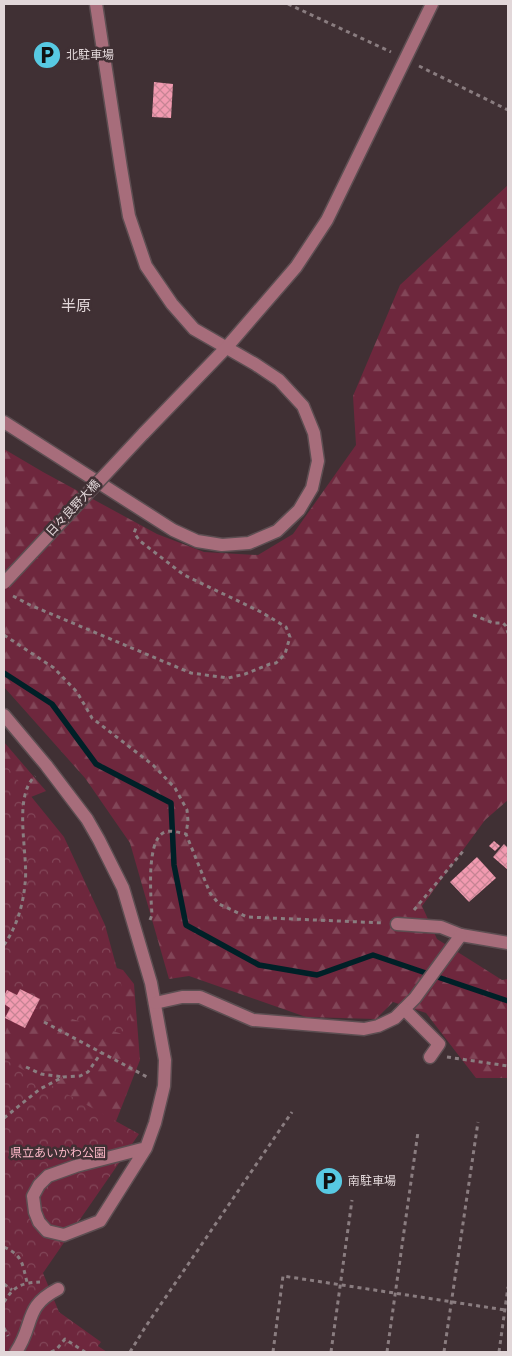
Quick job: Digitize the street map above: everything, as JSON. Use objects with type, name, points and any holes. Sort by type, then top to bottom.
[{"type":"street","points":[[4,422],[173,530],[197,541],[222,545],[249,543],[277,531],[299,510],[312,488],[318,461],[314,433],[303,406],[279,380],[194,329],[172,304],[146,266],[130,216],[96,4]]},
{"type":"street","name":"日々良野大橋","points":[[4,583],[226,348],[296,267],[327,220],[432,4]]},
{"type":"street","points":[[4,715],[46,765],[87,819],[100,840],[122,888],[152,983],[165,1060],[164,1086],[146,1148],[100,1221],[64,1235],[47,1231],[39,1222],[35,1212],[33,1196],[39,1185],[48,1176],[76,1166],[146,1148]]},
{"type":"street","points":[[398,924],[441,927],[461,936],[508,943]]},
{"type":"street","points":[[155,1003],[182,997],[200,997],[253,1020],[364,1029],[378,1026],[395,1018],[415,998],[461,936]]},
{"type":"street","points":[[404,1009],[439,1044],[434,1053]]},
{"type":"street","points":[[16,1352],[24,1339],[29,1318],[35,1306],[46,1295],[58,1289]]},
{"type":"path","points":[[12,595],[30,605],[191,673],[228,678],[276,663],[285,654],[290,637],[286,627],[261,612],[184,575],[140,541],[134,533],[136,528],[152,517]]},
{"type":"path","points":[[473,616],[482,617],[494,623],[503,623],[508,633]]},
{"type":"path","points":[[4,635],[54,668],[77,692],[92,718],[152,765],[175,788],[187,810],[186,834],[210,893],[219,904],[247,917],[398,924],[401,917],[415,909],[464,850]]},
{"type":"path","points":[[4,946],[10,937],[21,908],[26,883],[23,797],[32,779],[46,765]]},
{"type":"path","points":[[135,930],[149,921],[152,915],[150,876],[157,841],[162,833],[169,831],[186,834]]},
{"type":"path","points":[[44,1022],[164,1086]]},
{"type":"path","points":[[26,1067],[41,1074],[63,1077],[80,1076],[88,1072],[101,1053]]},
{"type":"path","points":[[434,1053],[453,1059],[508,1066]]},
{"type":"path","points":[[4,1118],[40,1089],[63,1077]]},
{"type":"path","points":[[130,1352],[292,1112]]},
{"type":"path","points":[[444,1352],[478,1122]]},
{"type":"path","points":[[387,1352],[418,1132]]},
{"type":"path","points":[[331,1352],[352,1200]]},
{"type":"path","points":[[4,1247],[17,1253],[23,1265],[27,1282]]},
{"type":"path","points":[[273,1352],[283,1276],[505,1310]]},
{"type":"path","points":[[4,1302],[12,1290],[27,1282],[45,1281]]},
{"type":"path","points":[[4,1284],[12,1290]]},
{"type":"path","points":[[499,1352],[508,1287]]},
{"type":"path","points":[[51,1352],[56,1350],[65,1340],[85,1352]]},
{"type":"green space","points":[[508,185],[508,800],[485,820],[422,906],[437,939],[502,980],[508,979],[508,1078],[476,1078],[426,1013],[393,1002],[376,1019],[306,1017],[189,976],[169,979],[130,843],[85,778],[4,687],[4,449],[157,534],[204,552],[258,555],[293,534],[356,445],[353,396],[400,285]]},
{"type":"green space","points":[[4,742],[46,791],[6,807],[4,806]]},
{"type":"green space","points":[[4,763],[64,837],[105,925],[136,1038],[15,1002],[4,1037]]},
{"type":"green space","points":[[91,960],[123,970],[134,984],[140,1060],[111,1134],[4,1078],[4,976]]},
{"type":"green space","name":"県立あいかわ公園","points":[[4,1059],[139,1134],[43,1273],[59,1312],[101,1342],[98,1346],[107,1352],[4,1352]]},
{"type":"building","points":[[154,82],[173,84],[171,118],[152,117]]},
{"type":"building","points":[[494,841],[500,846],[495,851],[489,846]]},
{"type":"building","points":[[504,844],[508,848],[508,870],[493,857]]},
{"type":"building","points":[[477,857],[496,878],[469,902],[450,882]]},
{"type":"building","points":[[20,989],[40,999],[25,1028],[5,1018],[10,1008],[4,1004],[4,996],[7,990],[17,995]]},
{"type":"waterway","points":[[4,673],[52,704],[96,764],[171,803],[174,865],[186,925],[259,965],[317,975],[373,955],[508,1001]]},
{"type":"place","name":"北駐車場","points":[[47,55]]},
{"type":"place","name":"南駐車場","points":[[329,1181]]},
{"type":"district","name":"半原","points":[[76,306]]}]
